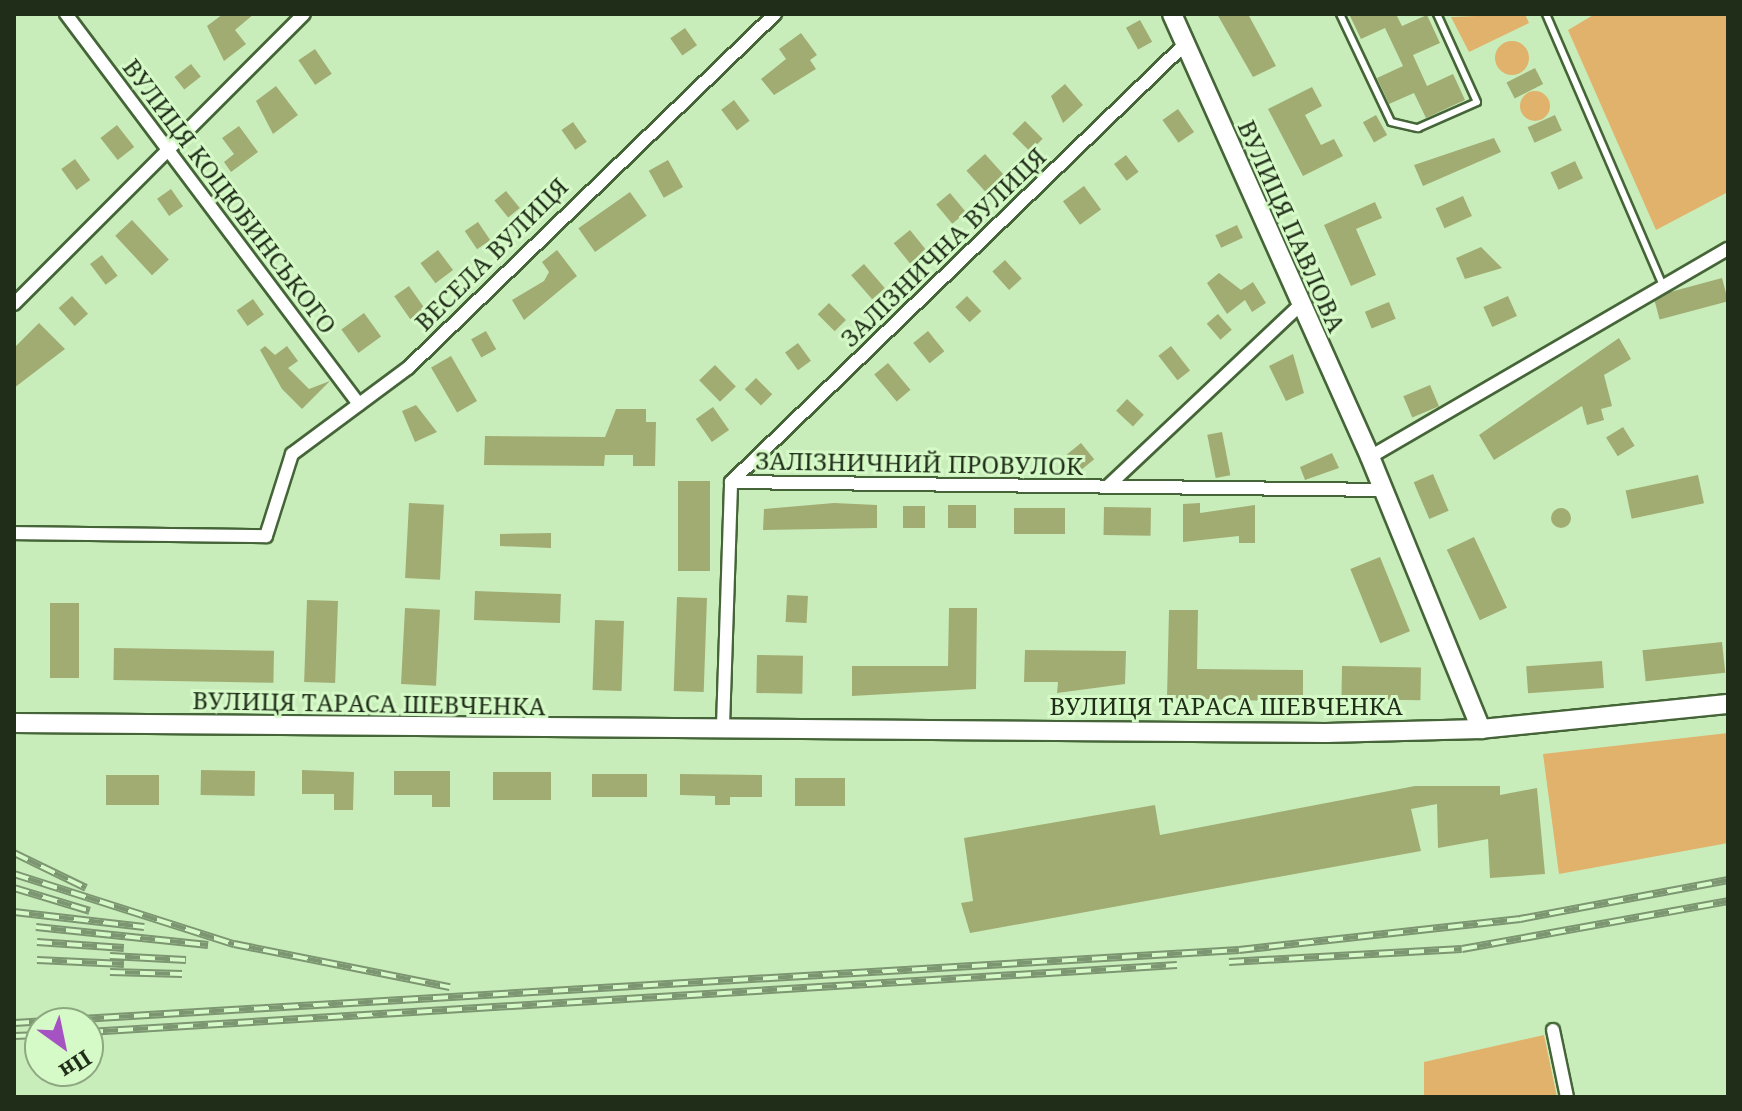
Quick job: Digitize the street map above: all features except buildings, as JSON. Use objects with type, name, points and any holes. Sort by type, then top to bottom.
[{"type":"main road","name":"ВУЛИЦЯ ПАВЛОВА","points":[[1172,14],[1370,457],[1481,729]]},
{"type":"main road","name":"ВУЛИЦЯ ТАРАСА ШЕВЧЕНКА","points":[[14,723],[1481,729],[1728,704]]},
{"type":"street","name":"ВУЛИЦЯ КОЦЮБИНСЬКОГО","points":[[66,14],[359,404]]},
{"type":"street","points":[[14,304],[304,14]]},
{"type":"street","name":"ВЕСЕЛА ВУЛИЦЯ","points":[[14,533],[266,536],[292,454],[408,368],[775,14]]},
{"type":"street","name":"ЗАЛІЗНИЧНА ВУЛИЦЯ","points":[[731,482],[1185,44]]},
{"type":"street","points":[[1370,457],[1728,249]]},
{"type":"street","name":"ЗАЛІЗНИЧНИЙ ПРОВУЛОК","points":[[1107,487],[1301,304]]},
{"type":"street","points":[[723,726],[731,482]]},
{"type":"street","name":"ЗАЛІЗНИЧНИЙ ПРОВУЛОК","points":[[731,482],[1383,490]]},
{"type":"street","points":[[1553,1030],[1567,1097]]},
{"type":"lane","points":[[1340,14],[1391,122],[1418,128],[1477,102],[1437,14]]},
{"type":"lane","points":[[1546,14],[1663,288]]},
{"type":"shaded area","points":[[1525,14],[1529,23],[1469,52],[1451,17]]},
{"type":"shaded area","points":[[1595,14],[1728,14],[1728,192],[1656,230],[1568,30]]},
{"type":"shaded area","points":[[1512,41],[1524,46],[1529,58],[1524,70],[1512,75],[1500,70],[1495,58],[1500,46]]},
{"type":"shaded area","points":[[1535,91],[1541,92],[1549,100],[1549,112],[1541,120],[1535,121],[1529,120],[1521,112],[1520,106],[1521,100],[1529,92]]},
{"type":"shaded area","points":[[1728,733],[1728,843],[1559,874],[1543,754]]},
{"type":"shaded area","points":[[1544,1035],[1557,1097],[1424,1097],[1424,1062]]},
{"type":"railway","points":[[14,853],[86,888]]},
{"type":"railway","points":[[14,874],[234,944],[450,987]]},
{"type":"railway","points":[[14,1023],[1239,950],[1520,919],[1728,880]]},
{"type":"railway","points":[[14,888],[90,911]]},
{"type":"railway","points":[[1229,962],[1462,949],[1728,901]]},
{"type":"railway","points":[[14,912],[144,927]]},
{"type":"railway","points":[[36,927],[208,945]]},
{"type":"railway","points":[[37,942],[124,948]]},
{"type":"railway","points":[[110,956],[186,960]]},
{"type":"railway","points":[[37,960],[124,964]]},
{"type":"railway","points":[[104,1031],[1177,965]]},
{"type":"railway","points":[[110,972],[182,974]]},
{"type":"railway","points":[[14,1036],[24,1036]]}]
